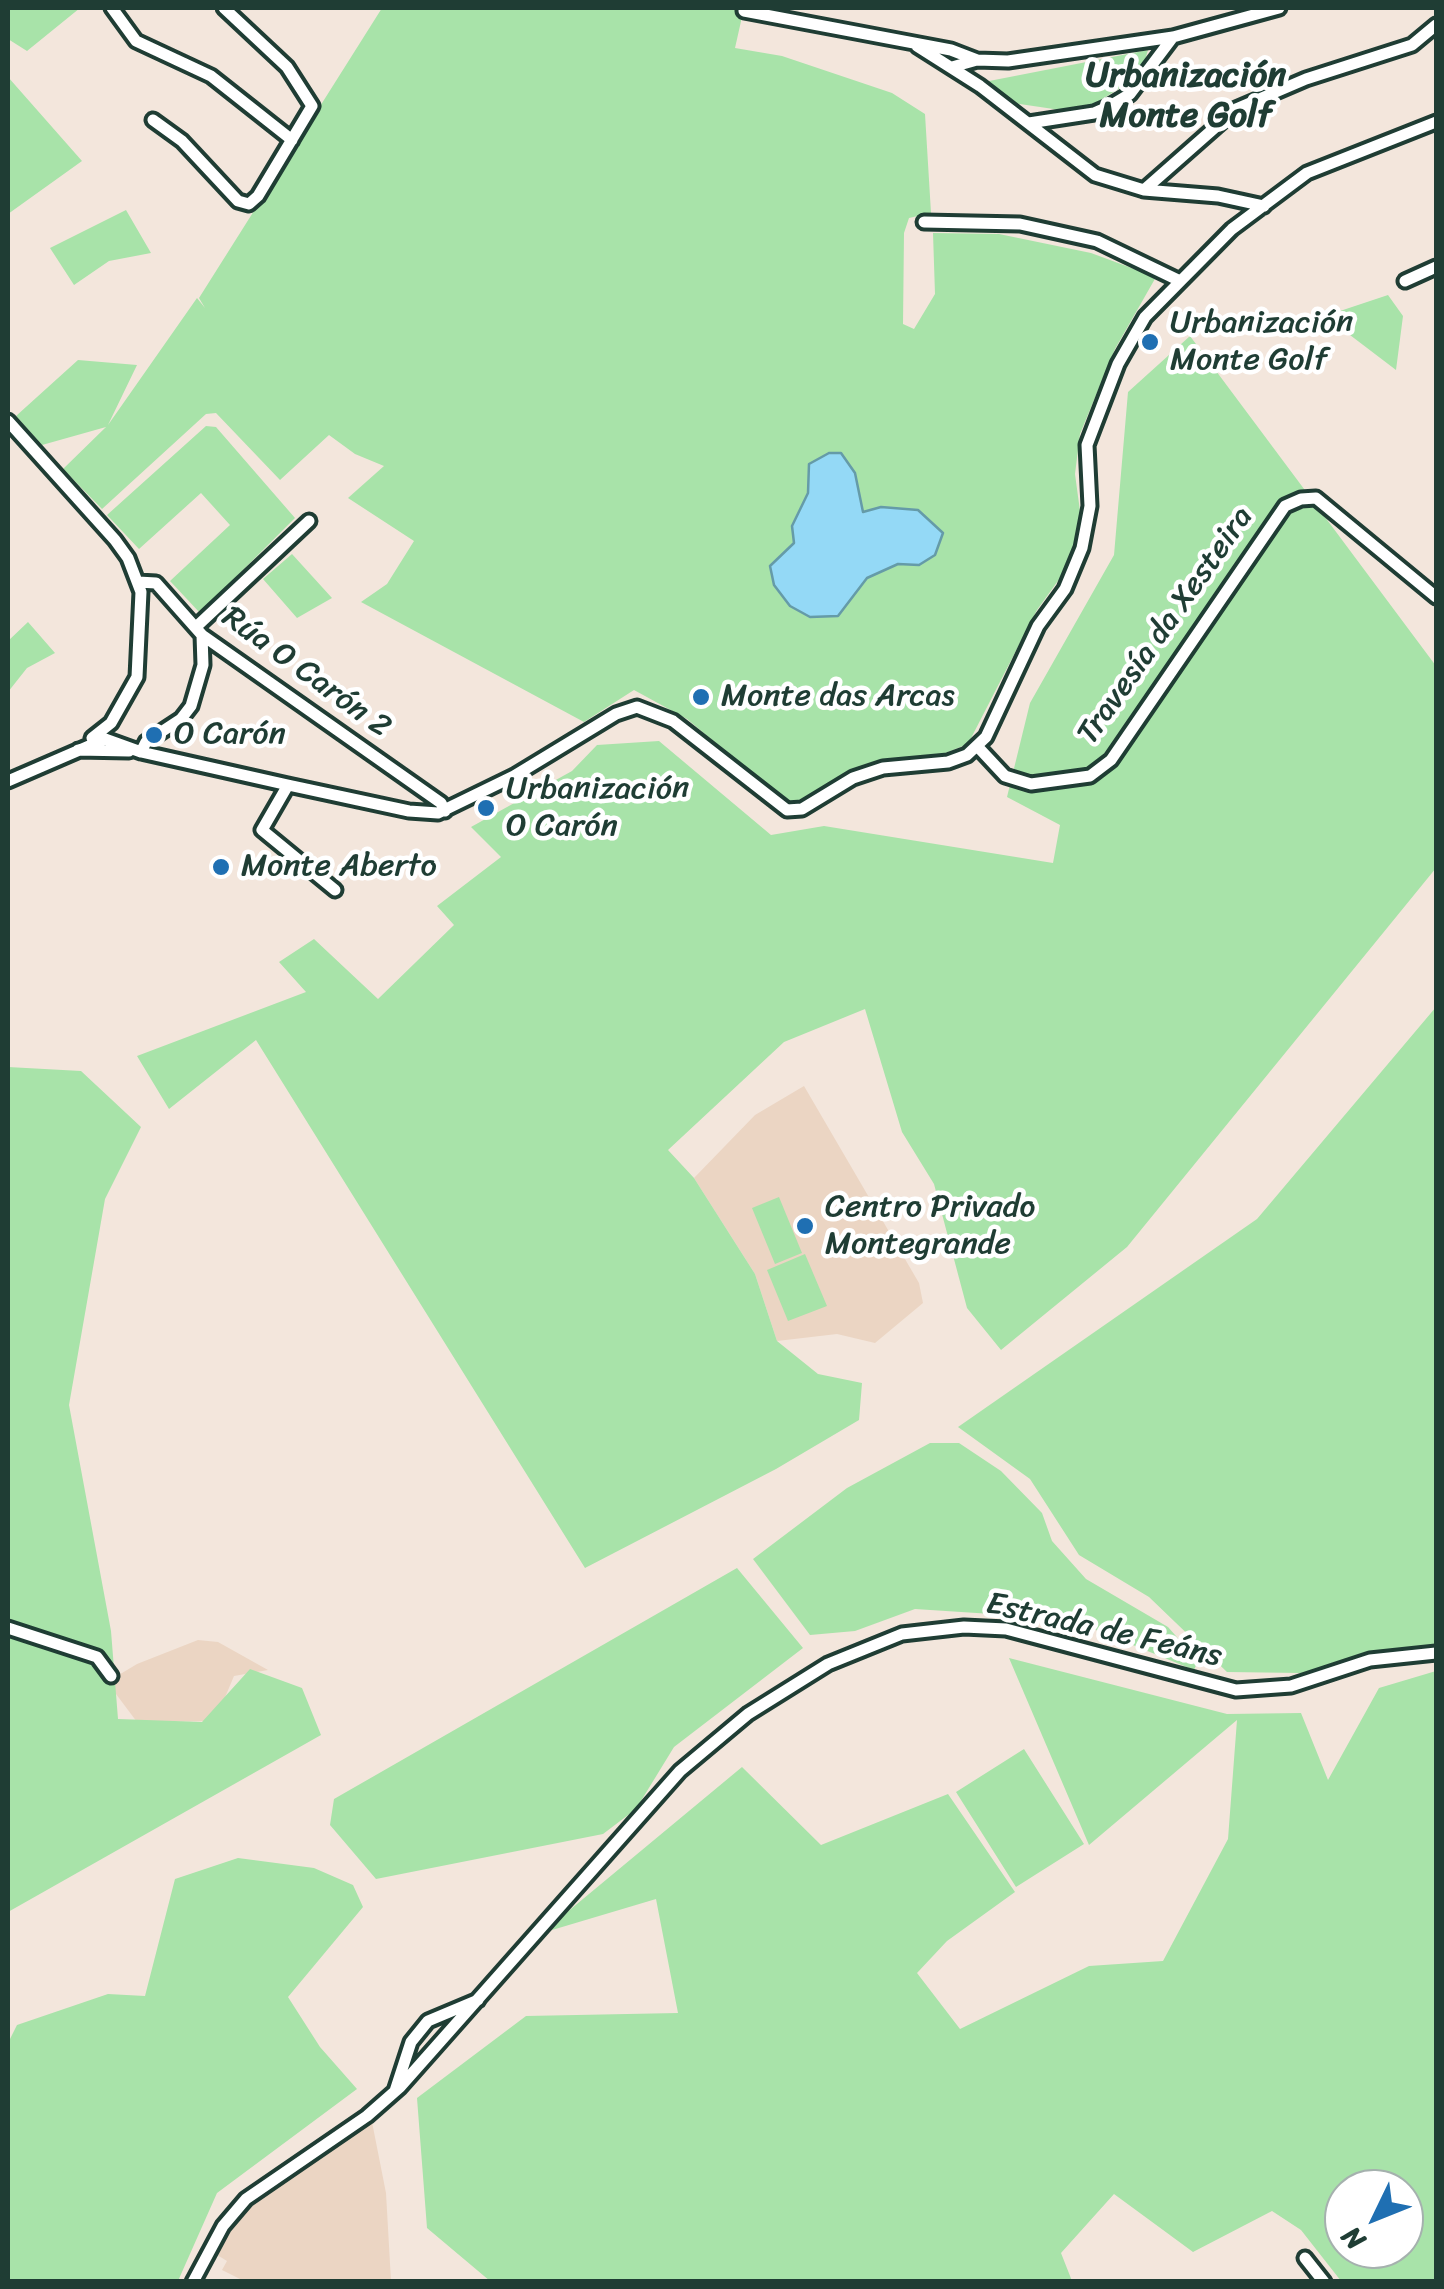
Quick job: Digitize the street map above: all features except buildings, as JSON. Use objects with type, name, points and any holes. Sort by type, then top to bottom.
[{"type":"street","points":[[112,8],[136,41],[211,76],[292,140]]},
{"type":"street","points":[[153,120],[182,141],[238,201],[249,204],[292,140],[312,106],[287,67],[224,8]]},
{"type":"street","points":[[952,67],[977,60],[1173,37],[1279,8]]},
{"type":"street","points":[[744,10],[952,50],[977,60]]},
{"type":"street","points":[[1144,190],[1236,109],[1306,78],[1412,45],[1436,25]]},
{"type":"street","points":[[1033,121],[1094,114],[1130,94],[1173,37]]},
{"type":"street","points":[[918,46],[1012,111],[1033,121],[1095,175],[1144,190],[1218,196],[1264,206]]},
{"type":"street","points":[[980,86],[979,72],[994,60]]},
{"type":"street","points":[[1047,137],[1045,126],[1054,119]]},
{"type":"street","points":[[100,736],[142,752],[409,811],[445,811],[514,776],[616,714],[637,707],[673,721],[787,810],[802,809],[853,778],[883,768],[948,762],[986,737],[1038,626],[1065,589],[1082,548],[1090,506],[1087,445],[1118,364],[1145,317],[1178,280],[1308,173],[1436,122]]},
{"type":"street","points":[[1126,184],[1162,175]]},
{"type":"street","points":[[1162,175],[1169,192]]},
{"type":"street","points":[[924,222],[1020,224],[1097,240],[1178,280]]},
{"type":"street","points":[[1405,281],[1436,267]]},
{"type":"street","points":[[8,421],[114,540],[138,582],[142,657],[137,677],[100,736],[8,780]]},
{"type":"street","name":"Travesía da Xesteira","points":[[977,746],[1005,776],[1032,784],[1090,776],[1111,760],[1285,506],[1300,499],[1316,498],[1436,597]]},
{"type":"street","points":[[142,752],[146,742],[181,720],[191,706],[203,665],[199,631],[309,521]]},
{"type":"street","name":"Rúa O Carón 2","points":[[138,582],[156,583],[199,631],[441,802],[445,811]]},
{"type":"street","points":[[116,716],[116,726],[142,752]]},
{"type":"street","points":[[100,736],[112,751]]},
{"type":"street","points":[[73,750],[142,752]]},
{"type":"street","points":[[288,785],[262,830],[335,890]]},
{"type":"street","points":[[8,1628],[97,1657],[110,1676]]},
{"type":"street","name":"Estrada de Feáns","points":[[193,2282],[222,2226],[246,2199],[395,2092],[709,1744],[764,1704],[864,1646],[934,1628],[1006,1629],[1236,1690],[1291,1686],[1370,1660],[1436,1653]]},
{"type":"street","name":"Estrada de Feáns","points":[[395,2092],[411,2042],[428,2021],[478,2000]]},
{"type":"street","points":[[1305,2258],[1324,2282]]},
{"type":"shaded area","name":"Centro Privado Montegrande","points":[[804,1086],[919,1283],[923,1303],[875,1343],[837,1334],[777,1341],[755,1274],[694,1178],[755,1115]]},
{"type":"shaded area","points":[[198,1640],[218,1642],[268,1670],[234,1676],[215,1721],[137,1722],[107,1682],[137,1664]]},
{"type":"shaded area","points":[[372,2122],[386,2193],[391,2281],[244,2281],[222,2270],[227,2261],[214,2253],[234,2221],[252,2204]]},
{"type":"green space","points":[[8,8],[80,8],[27,51],[8,39]]},
{"type":"green space","points":[[382,8],[744,8],[735,48],[782,56],[892,93],[925,114],[931,213],[909,218],[904,233],[903,324],[914,329],[935,294],[933,233],[999,234],[1091,253],[1156,277],[1115,349],[1080,434],[1075,474],[1082,526],[1065,571],[1037,610],[968,744],[938,756],[908,757],[856,769],[800,803],[784,800],[687,719],[634,690],[584,722],[361,602],[387,584],[414,541],[348,498],[384,466],[355,454],[329,435],[280,480],[216,413],[206,414],[102,509],[63,469],[106,427],[42,445],[16,416],[78,360],[137,365],[108,425],[197,298],[205,308],[199,298]]},
{"type":"green space","points":[[1148,50],[1143,67],[1128,83],[1091,106],[1067,111],[1013,103],[984,82]]},
{"type":"green space","points":[[8,77],[82,161],[8,214]]},
{"type":"green space","points":[[126,210],[151,253],[109,261],[74,285],[50,248]]},
{"type":"green space","points":[[1388,295],[1403,316],[1396,370],[1325,316]]},
{"type":"green space","points":[[1190,336],[1436,666],[1436,868],[1127,1247],[1001,1350],[967,1308],[934,1184],[902,1132],[865,1009],[784,1042],[668,1150],[694,1178],[755,1274],[777,1341],[818,1374],[862,1383],[859,1420],[776,1469],[585,1568],[256,1040],[169,1109],[137,1056],[306,992],[279,962],[314,939],[378,999],[454,925],[437,906],[501,857],[471,827],[572,771],[597,745],[659,741],[771,835],[824,826],[1053,863],[1060,825],[1007,797],[1030,703],[1114,555],[1128,392]]},
{"type":"green space","points":[[206,426],[216,427],[295,518],[200,613],[170,581],[230,525],[201,493],[139,549],[107,515]]},
{"type":"green space","points":[[292,554],[332,598],[297,618],[263,579]]},
{"type":"green space","points":[[28,622],[55,653],[27,668],[8,692],[8,641]]},
{"type":"green space","points":[[1436,1007],[1436,1662],[1301,1673],[1227,1672],[1149,1597],[1079,1555],[1030,1479],[958,1427],[1257,1219]]},
{"type":"green space","points":[[8,1067],[81,1071],[141,1127],[105,1199],[69,1405],[111,1631],[118,1719],[202,1722],[250,1669],[302,1688],[321,1735],[8,1912]]},
{"type":"green space","points":[[779,1197],[802,1253],[775,1264],[752,1208]]},
{"type":"green space","points":[[805,1254],[827,1306],[788,1321],[767,1270]]},
{"type":"green space","points":[[930,1443],[959,1443],[1001,1471],[1042,1513],[1052,1541],[1086,1579],[1168,1627],[1198,1661],[1194,1670],[1069,1619],[915,1609],[855,1631],[810,1635],[753,1559],[847,1488]]},
{"type":"green space","points":[[737,1568],[803,1648],[674,1747],[636,1809],[603,1834],[376,1879],[330,1825],[334,1799]]},
{"type":"green space","points":[[1009,1658],[1227,1714],[1301,1713],[1328,1780],[1379,1688],[1436,1671],[1436,2281],[1341,2281],[1332,2269],[1424,2269],[1424,2169],[1324,2169],[1324,2259],[1301,2230],[1272,2211],[1193,2252],[1114,2194],[1061,2253],[1072,2281],[490,2281],[427,2228],[417,2098],[526,2016],[678,2013],[656,1899],[542,1933],[742,1767],[821,1845],[948,1794],[1015,1892],[947,1941],[917,1973],[960,2029],[1089,1966],[1163,1961],[1228,1839],[1237,1720],[1089,1845]]},
{"type":"green space","points":[[1024,1749],[1084,1844],[1016,1887],[956,1792]]},
{"type":"green space","points":[[238,1858],[314,1868],[353,1885],[363,1907],[288,1997],[320,2047],[357,2089],[217,2193],[178,2281],[8,2281],[8,2043],[17,2025],[108,1994],[145,1996],[175,1879]]},
{"type":"water","points":[[829,453],[841,453],[855,473],[863,512],[881,507],[918,510],[943,533],[935,555],[919,565],[898,564],[867,578],[838,616],[810,617],[790,606],[774,585],[770,566],[794,543],[792,526],[808,493],[809,464]]},
{"type":"place","name":"Urbanización Monte Golf","points":[[1150,342]]},
{"type":"place","name":"Monte das Arcas","points":[[701,697]]},
{"type":"place","name":"O Carón","points":[[154,735]]},
{"type":"place","name":"Urbanización O Carón","points":[[486,808]]},
{"type":"place","name":"Monte Aberto","points":[[221,867]]},
{"type":"place","name":"Centro Privado Montegrande","points":[[805,1226]]},
{"type":"district","name":"Urbanización Monte Golf","points":[[1186,97]]}]
